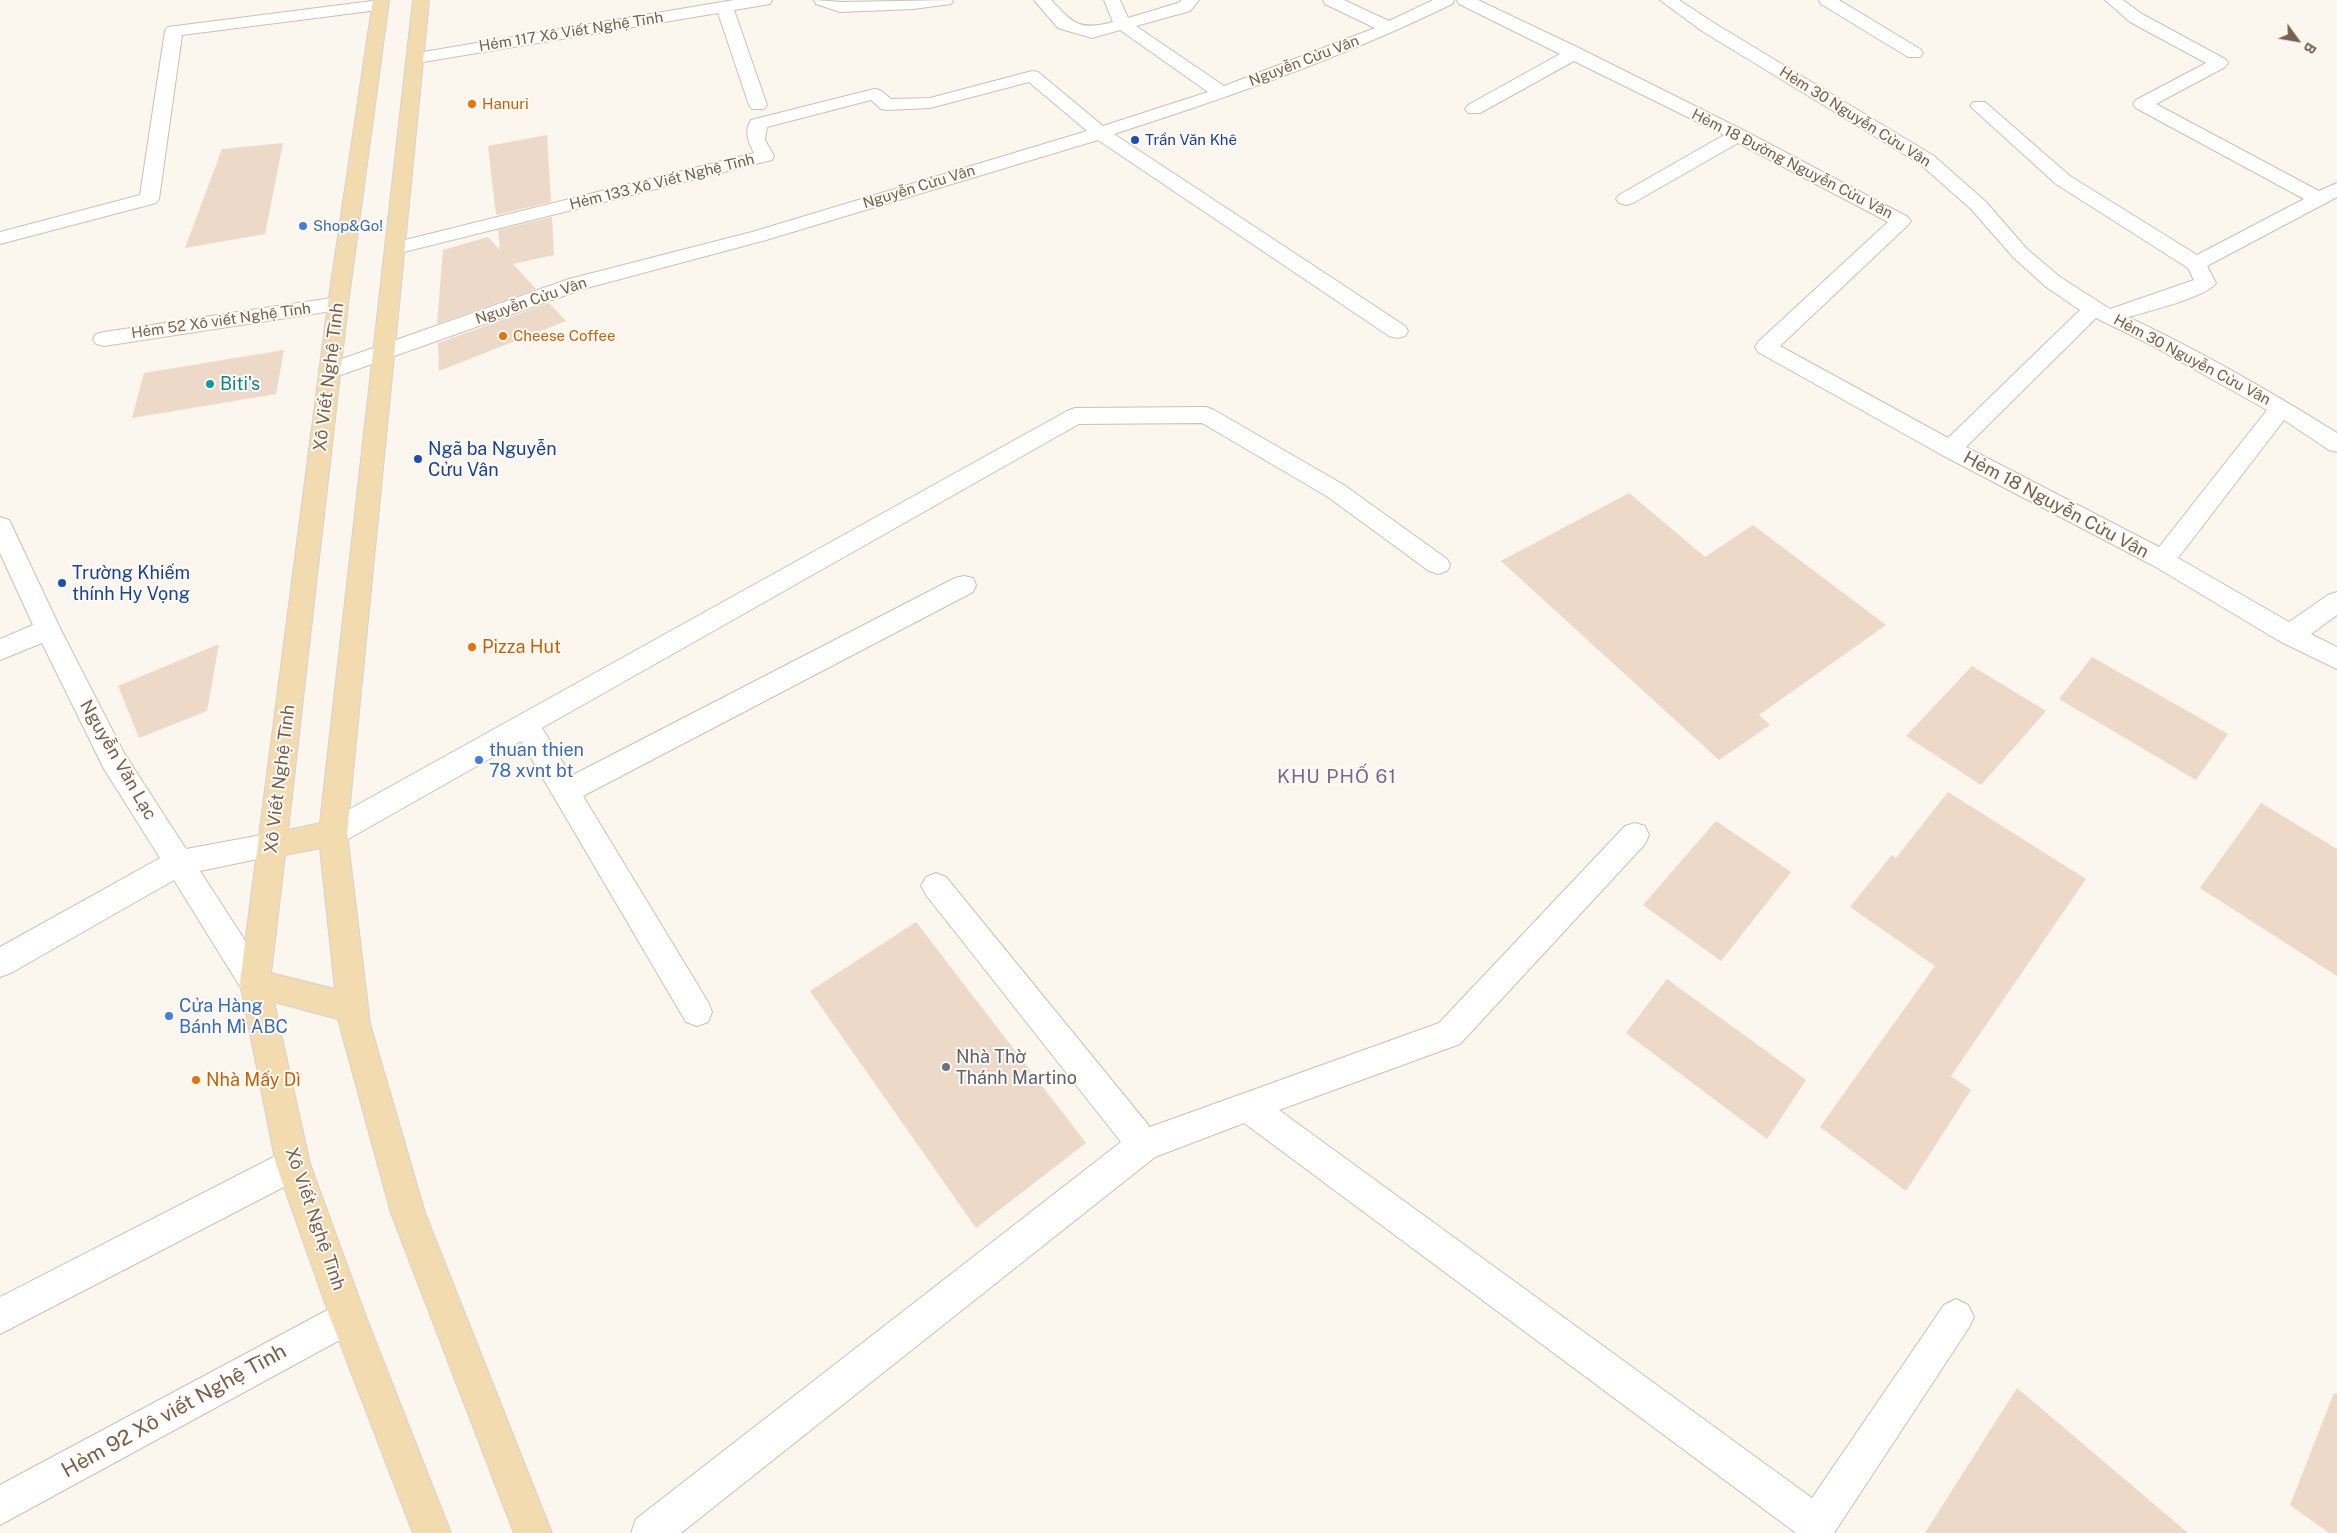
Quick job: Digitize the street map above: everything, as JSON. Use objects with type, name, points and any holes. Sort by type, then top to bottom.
[{"type":"main road","points":[[422,0],[333,833],[354,1024],[408,1213],[533,1533]]},
{"type":"main road","name":"Xô Viết Nghệ Tĩnh","points":[[381,3],[338,304],[255,983],[293,1164],[348,1316],[432,1533]]},
{"type":"main road","points":[[272,845],[333,833]]},
{"type":"main road","points":[[255,983],[352,1008]]},
{"type":"street","name":"Hẻm 117 Xô Viết Nghệ Tĩnh","points":[[416,58],[764,0]]},
{"type":"street","points":[[822,0],[840,7],[912,4],[945,0]]},
{"type":"street","points":[[1042,0],[1064,24],[1092,33],[1184,7],[1191,0]]},
{"type":"street","points":[[1112,0],[1123,25],[1222,93]]},
{"type":"street","points":[[1331,0],[1389,28]]},
{"type":"street","name":"Nguyễn Cửu Vân","points":[[330,371],[576,284],[759,236],[1100,133],[1222,93],[1389,28],[1446,0]]},
{"type":"street","name":"Hẻm 18 Đường Nguyễn Cửu Vân","points":[[1465,0],[1738,135],[1901,221],[1766,347],[1950,449]]},
{"type":"street","name":"Hẻm 30 Nguyễn Cửu Vân","points":[[1668,0],[1708,27],[1927,160],[1978,205],[2020,253],[2053,282],[2101,313],[2157,339],[2281,408],[2337,444]]},
{"type":"street","points":[[1827,0],[1914,53]]},
{"type":"street","points":[[2113,0],[2136,18],[2219,63],[2142,104],[2320,199]]},
{"type":"street","points":[[0,238],[149,198],[174,31],[381,3]]},
{"type":"street","points":[[725,7],[758,105]]},
{"type":"street","points":[[1474,109],[1575,53]]},
{"type":"street","name":"Hẻm 133 Xô Viết Nghệ Tĩnh","points":[[396,248],[765,156],[756,140],[758,124],[874,94],[887,105],[930,103],[1032,76],[1100,133]]},
{"type":"street","points":[[1950,449],[2101,313],[2186,292],[2206,283],[2196,264],[2063,180],[1979,106]]},
{"type":"street","points":[[1100,133],[1397,331]]},
{"type":"street","points":[[1626,199],[1738,135]]},
{"type":"street","points":[[2196,264],[2337,189]]},
{"type":"street","name":"Hẻm 52 Xô viết Nghệ Tĩnh","points":[[104,338],[338,304]]},
{"type":"street","points":[[2281,408],[2163,560],[2290,635],[2337,659]]},
{"type":"street","points":[[333,833],[1075,416],[1206,415],[1336,492],[1438,565]]},
{"type":"street","name":"Hẻm 18 Nguyễn Cửu Vân","points":[[1950,449],[2163,560]]},
{"type":"street","name":"Nguyễn Văn Lạc","points":[[0,526],[48,630],[114,761],[255,983]]},
{"type":"street","points":[[566,792],[964,585]]},
{"type":"street","points":[[2290,635],[2337,602]]},
{"type":"street","points":[[0,650],[48,630]]},
{"type":"street","points":[[526,725],[697,1012]]},
{"type":"street","points":[[650,1533],[1144,1145],[1449,1034],[1635,835]]},
{"type":"street","points":[[0,963],[178,863],[272,845]]},
{"type":"street","points":[[936,886],[1144,1145]]},
{"type":"street","points":[[1247,1106],[1817,1525],[1956,1318]]},
{"type":"street","points":[[0,1316],[293,1164]]},
{"type":"street","name":"Hẻm 92 Xô viết Nghệ Tĩnh","points":[[0,1506],[348,1316]]},
{"type":"building","points":[[547,135],[551,202],[496,215],[488,146]]},
{"type":"building","points":[[283,143],[265,234],[185,248],[222,149]]},
{"type":"building","points":[[552,217],[554,255],[513,264],[536,289],[437,324],[443,250],[488,237],[500,250],[498,230]]},
{"type":"building","name":"Cheese Coffee","points":[[549,303],[566,321],[439,371],[438,343]]},
{"type":"building","name":"Biti's","points":[[284,350],[276,394],[132,418],[144,373]]},
{"type":"building","points":[[1629,493],[1705,557],[1753,525],[1886,625],[1759,715],[1770,725],[1719,760],[1501,561]]},
{"type":"building","points":[[219,644],[207,711],[139,738],[118,686]]},
{"type":"building","points":[[2092,657],[2228,734],[2196,780],[2059,699]]},
{"type":"building","points":[[1972,666],[2046,711],[1981,785],[1906,736]]},
{"type":"building","points":[[1948,792],[2086,879],[1951,1076],[1971,1090],[1906,1191],[1820,1127],[1935,966],[1850,907],[1892,855],[1896,858]]},
{"type":"building","points":[[2261,803],[2337,849],[2337,976],[2200,888]]},
{"type":"building","points":[[1716,821],[1791,872],[1721,961],[1643,905]]},
{"type":"building","name":"Nhà Thờ Thánh Martino","points":[[916,922],[1086,1143],[976,1228],[810,991]]},
{"type":"building","points":[[1667,979],[1806,1080],[1767,1139],[1626,1033]]},
{"type":"building","points":[[2017,1388],[2188,1533],[1925,1533]]},
{"type":"building","points":[[2334,1393],[2337,1394],[2337,1533],[2329,1533],[2290,1505]]},
{"type":"place","name":"Hanuri","points":[[472,104]]},
{"type":"place","name":"Trần Văn Khê","points":[[1135,140]]},
{"type":"place","name":"Shop&Go!","points":[[303,226]]},
{"type":"place","name":"Cheese Coffee","points":[[503,336]]},
{"type":"place","name":"Biti's","points":[[210,384]]},
{"type":"place","name":"Ngã ba Nguyễn Cửu Vân","points":[[418,459]]},
{"type":"place","name":"Trường Khiếm thính Hy Vọng","points":[[62,583]]},
{"type":"place","name":"Pizza Hut","points":[[472,647]]},
{"type":"place","name":"thuan thien 78 xvnt bt","points":[[479,760]]},
{"type":"place","name":"Cửa Hàng Bánh Mì ABC","points":[[169,1016]]},
{"type":"place","name":"Nhà Thờ Thánh Martino","points":[[946,1067]]},
{"type":"place","name":"Nhà Mấy Dì","points":[[196,1080]]},
{"type":"district","name":"KHU PHỐ 61","points":[[1337,777]]}]
